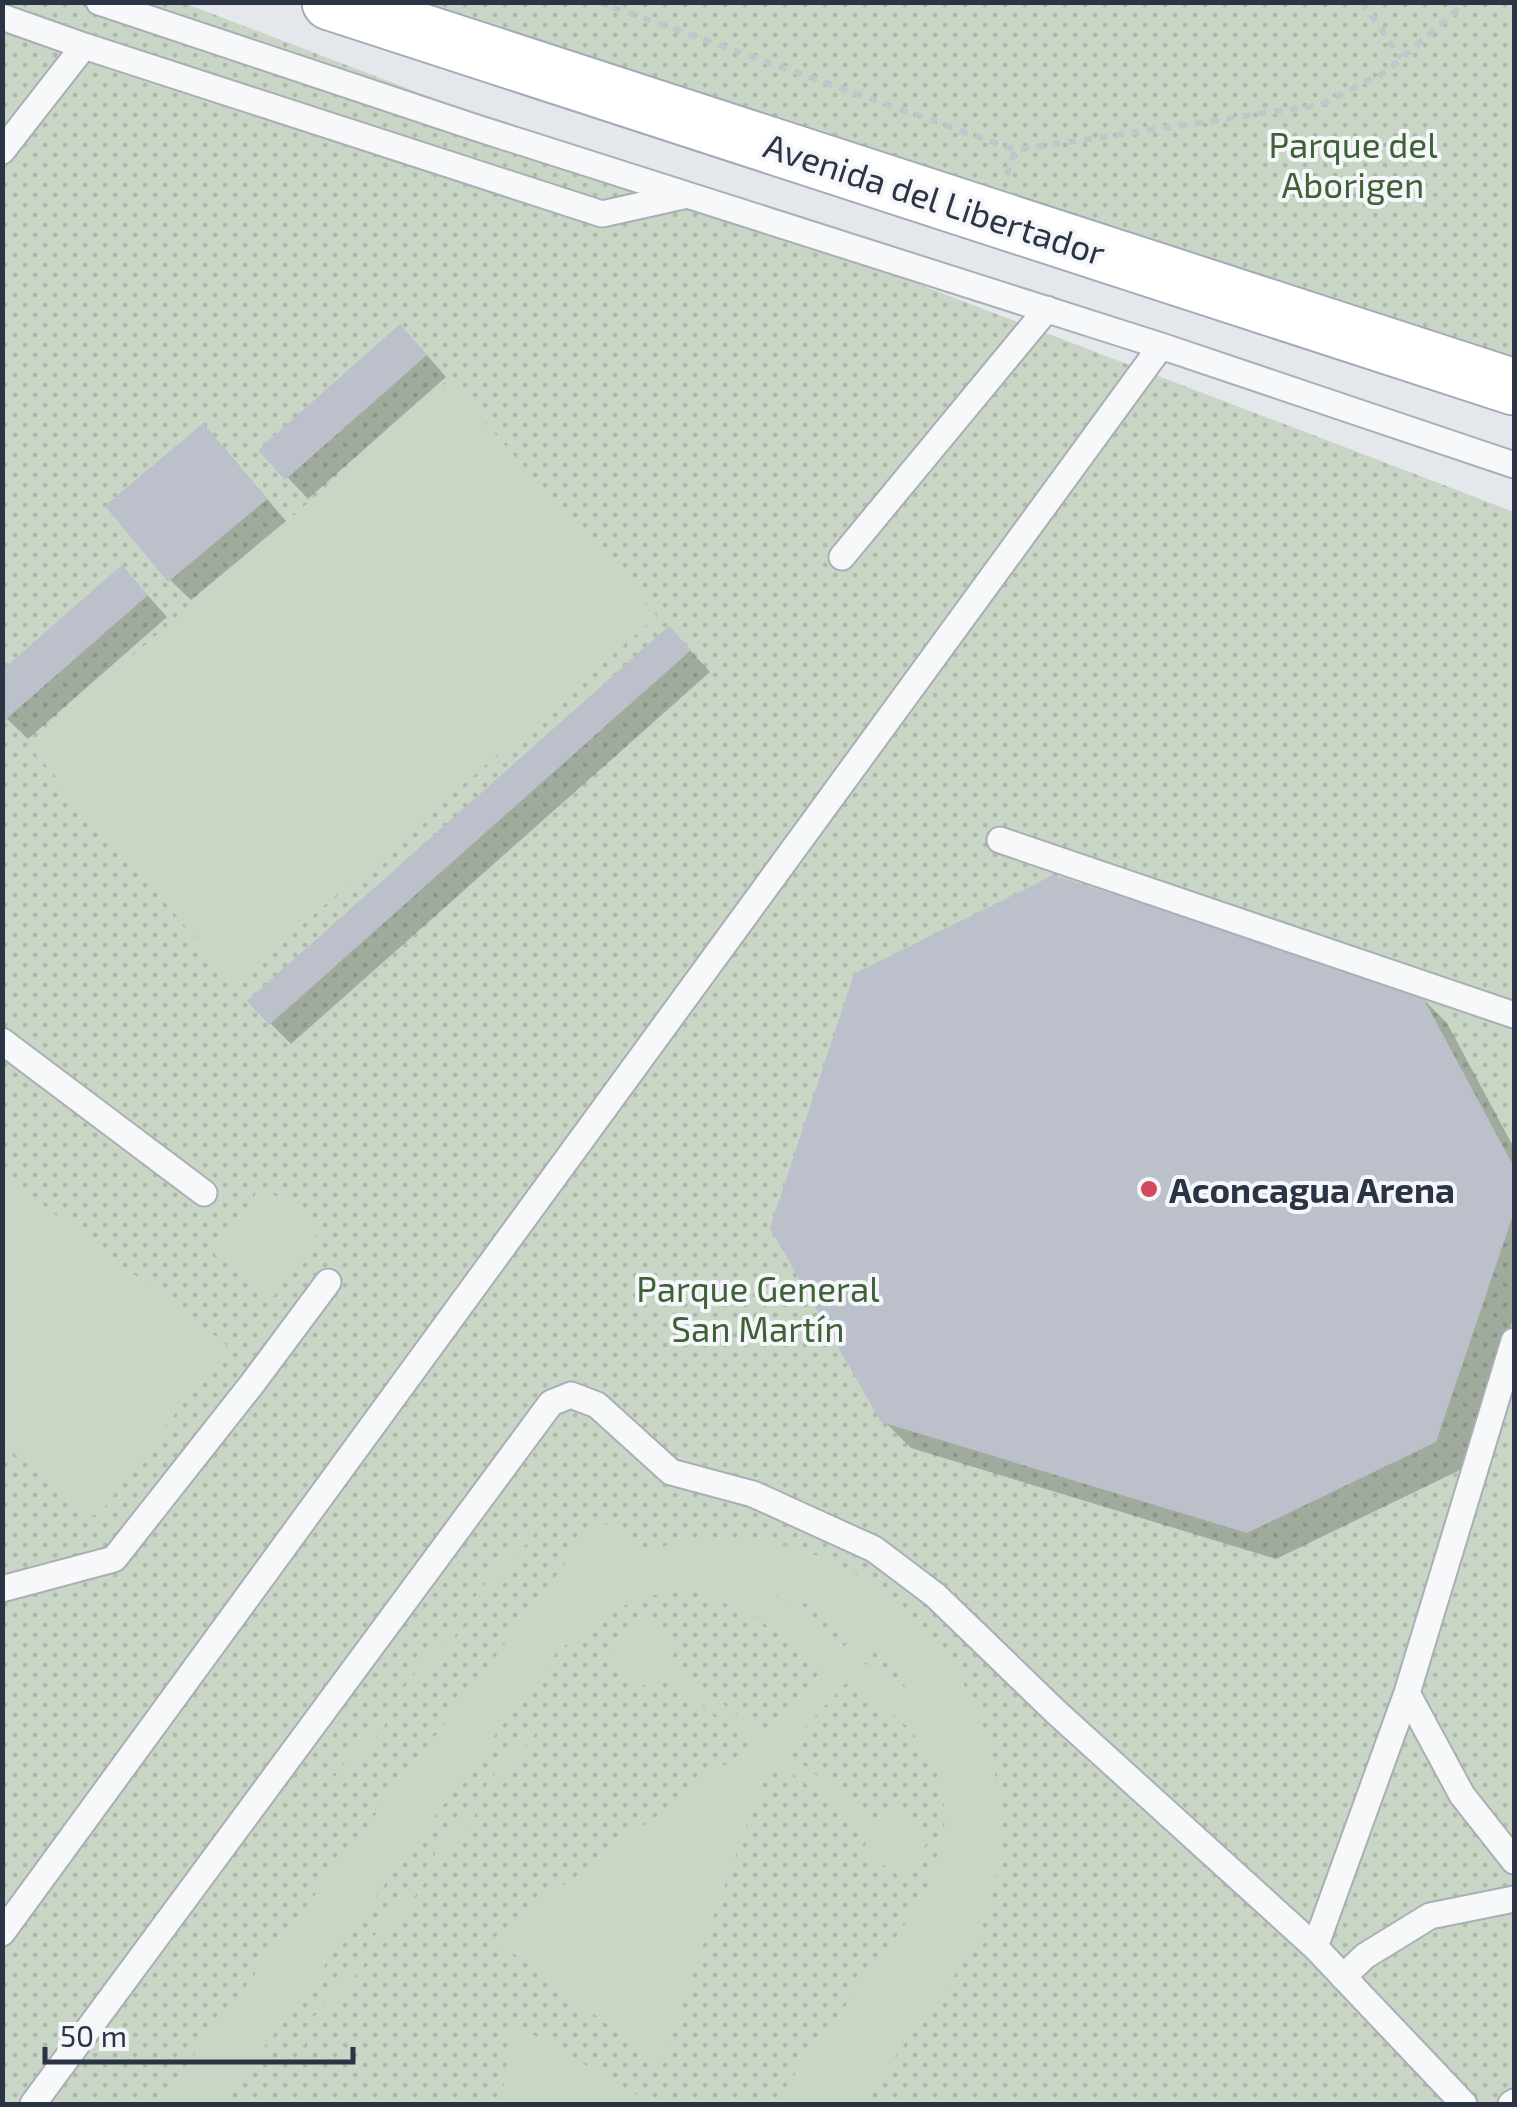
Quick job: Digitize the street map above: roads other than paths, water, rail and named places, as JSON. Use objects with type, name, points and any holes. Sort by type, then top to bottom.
[{"type":"main road","name":"Avenida del Libertador","points":[[353,6],[1514,386]]},
{"type":"lane","points":[[99,2],[496,134],[1161,346],[1514,465]]},
{"type":"lane","points":[[2,17],[602,214],[688,195]]},
{"type":"lane","points":[[2,151],[84,46]]},
{"type":"lane","points":[[842,557],[1046,309]]},
{"type":"lane","points":[[2,1932],[1161,346]]},
{"type":"lane","points":[[1000,840],[1514,1015]]},
{"type":"lane","points":[[2,1042],[204,1193]]},
{"type":"lane","points":[[2,1589],[114,1559],[328,1282]]},
{"type":"lane","points":[[1316,1947],[1407,1692],[1514,1341]]},
{"type":"lane","points":[[33,2104],[551,1403],[571,1395],[596,1405],[671,1472],[752,1494],[874,1549],[936,1595],[1056,1712],[1316,1947],[1464,2104]]},
{"type":"lane","points":[[1407,1692],[1462,1795],[1514,1861]]},
{"type":"lane","points":[[1344,1977],[1364,1956],[1430,1916],[1514,1899]]},
{"type":"place","name":"Aconcagua Arena","points":[[1149,1189]]},
{"type":"park label","name":"Parque del Aborigen","points":[[1353,164]]},
{"type":"park label","name":"Parque General San Martín","points":[[758,1308]]}]
